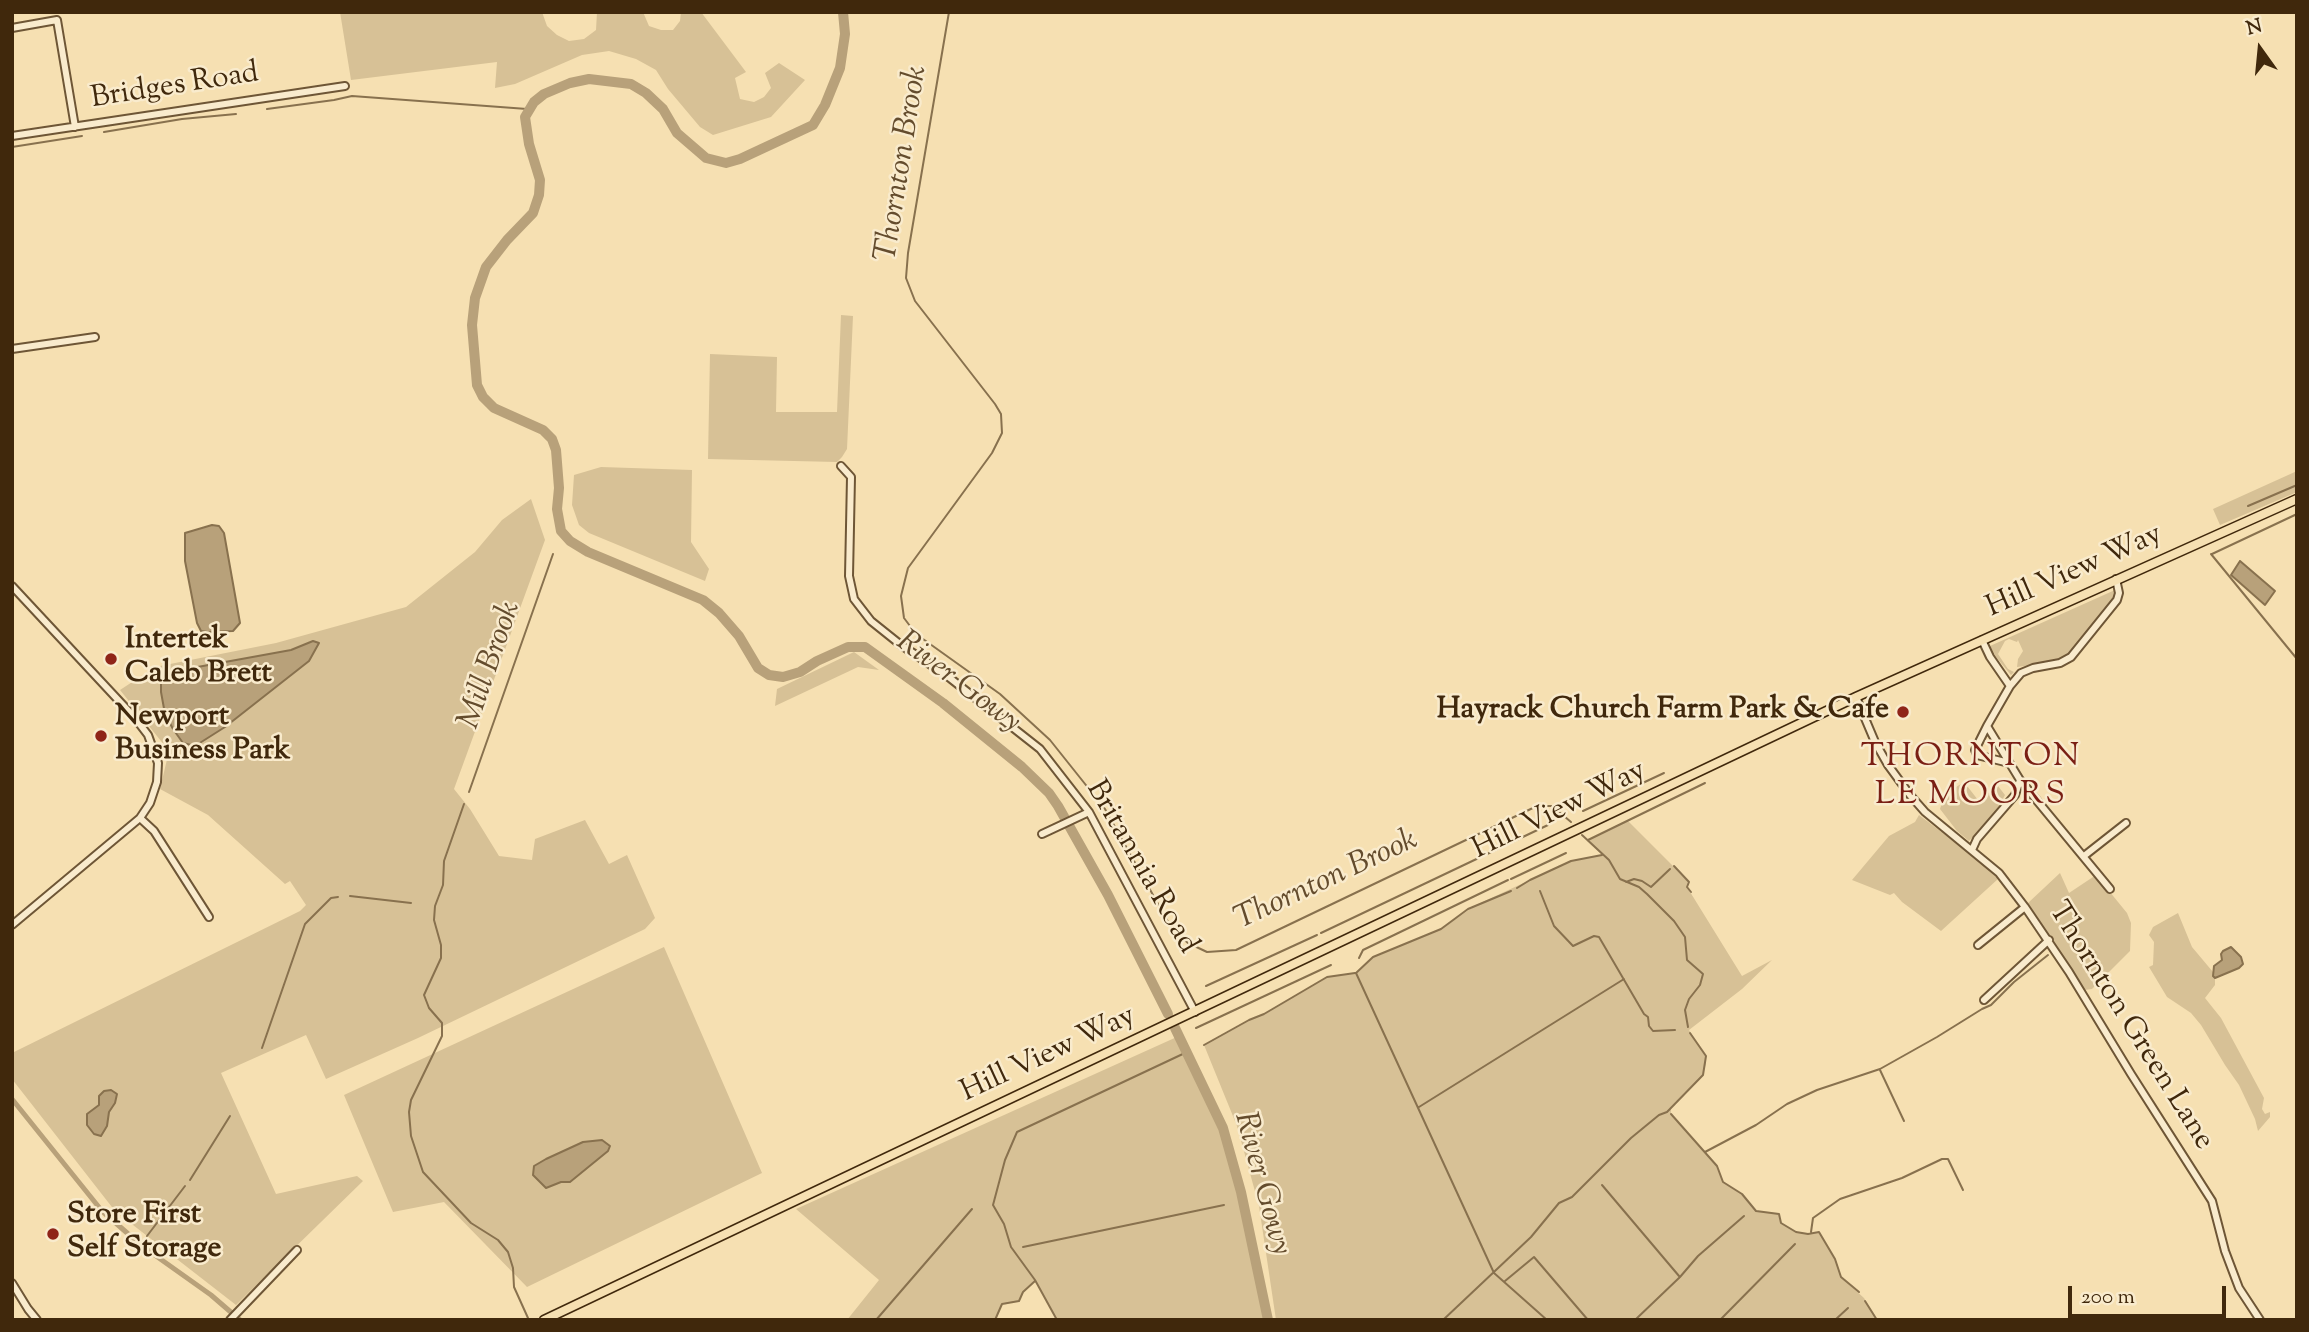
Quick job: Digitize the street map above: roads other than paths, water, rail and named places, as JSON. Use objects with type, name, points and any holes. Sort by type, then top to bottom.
[{"type":"main road","name":"Hill View Way","points":[[544,1320],[1856,697],[2297,499]]},
{"type":"street","points":[[12,28],[57,20],[75,127]]},
{"type":"street","name":"Bridges Road","points":[[12,136],[345,86]]},
{"type":"street","points":[[12,349],[95,337]]},
{"type":"street","name":"Britannia Road","points":[[841,466],[851,477],[849,576],[855,599],[861,609],[871,621],[901,645],[946,675],[1040,749],[1089,812],[1195,1012]]},
{"type":"street","points":[[2009,763],[1977,755],[1975,750],[2010,686],[2021,673],[2060,663],[2071,657],[2118,600],[2116,579]]},
{"type":"street","points":[[12,586],[111,691],[148,735],[158,763],[157,782],[150,803],[140,818],[12,925]]},
{"type":"street","points":[[1982,640],[2010,686]]},
{"type":"street","name":"Thornton Green Lane","points":[[1856,697],[1875,742],[1910,795],[1925,813],[1999,873],[2049,940],[2212,1201],[2225,1251],[2239,1288],[2260,1320]]},
{"type":"street","points":[[1987,726],[2020,780],[2110,889]]},
{"type":"street","points":[[1972,849],[1977,839],[2015,795],[2020,780]]},
{"type":"street","points":[[2015,795],[2034,797]]},
{"type":"street","points":[[1042,834],[1089,812]]},
{"type":"street","points":[[140,818],[154,831],[209,917]]},
{"type":"street","points":[[2084,856],[2126,823]]},
{"type":"street","points":[[1978,945],[2025,907]]},
{"type":"street","points":[[1984,1000],[2049,940]]},
{"type":"street","points":[[230,1320],[297,1250]]},
{"type":"street","points":[[12,1283],[37,1320]]},
{"type":"waterway","name":"River Gowy","points":[[843,12],[845,34],[840,68],[825,105],[813,125],[740,159],[726,163],[706,158],[677,133],[663,109],[646,93],[631,84],[589,79],[570,83],[544,94],[534,102],[525,117],[529,144],[540,180],[539,195],[533,213],[486,267],[475,298],[472,325],[477,385],[483,397],[494,408],[543,430],[552,439],[556,450],[559,488],[557,509],[561,531],[570,541],[588,552],[703,600],[719,613],[739,636],[758,668],[769,675],[783,677],[800,672],[848,647],[865,647],[943,703],[1022,767],[1049,793],[1058,806],[1108,895],[1168,1014]]},
{"type":"waterway","name":"Thornton Brook","points":[[949,12],[906,278],[915,301],[995,404],[1001,414],[1002,433],[992,453],[908,568],[901,596],[904,618],[916,634],[1000,694],[1050,740],[1105,809],[1172,929],[1188,943],[1207,952],[1236,950],[1537,806],[1552,806],[1571,822]]},
{"type":"waterway","points":[[267,109],[352,96],[527,109]]},
{"type":"waterway","points":[[104,132],[182,119],[236,114]]},
{"type":"waterway","points":[[12,147],[82,136]]},
{"type":"waterway","points":[[2248,506],[2297,485]]},
{"type":"waterway","points":[[2212,554],[2297,514]]},
{"type":"waterway","name":"Mill Brook","points":[[469,792],[553,554]]},
{"type":"waterway","points":[[2211,554],[2297,659]]},
{"type":"waterway","points":[[1583,811],[1664,773]]},
{"type":"waterway","points":[[1588,840],[1705,783]]},
{"type":"waterway","name":"Mill Brook","points":[[464,804],[444,861],[443,885],[435,906],[434,920],[441,945],[441,958],[424,995],[429,1008],[442,1023],[442,1036],[411,1100],[411,1136],[423,1172],[471,1223],[498,1240],[508,1252],[513,1268],[514,1287],[528,1318]]},
{"type":"waterway","points":[[1321,933],[1548,825]]},
{"type":"waterway","name":"Thornton Brook","points":[[1582,835],[1609,860],[1620,879],[1639,887],[1647,894],[1674,921],[1685,937],[1687,960],[1703,974],[1700,985],[1689,999],[1685,1010],[1688,1027]]},
{"type":"waterway","points":[[1511,879],[1566,853]]},
{"type":"waterway","points":[[1517,888],[1571,861],[1602,855]]},
{"type":"waterway","points":[[1674,866],[1689,882],[1687,887],[1691,892]]},
{"type":"waterway","points":[[1626,882],[1634,879],[1651,887],[1670,869]]},
{"type":"waterway","points":[[1359,958],[1363,950],[1508,880]]},
{"type":"waterway","points":[[1511,891],[1468,909],[1441,929],[1373,957],[1356,973],[1494,1273],[1547,1320]]},
{"type":"waterway","points":[[1540,891],[1554,926],[1573,946],[1594,936],[1599,937],[1648,1017],[1653,1031],[1675,1030]]},
{"type":"waterway","points":[[350,896],[411,903]]},
{"type":"waterway","points":[[262,1048],[305,924],[331,898],[338,897]]},
{"type":"waterway","points":[[1206,986],[1317,935]]},
{"type":"waterway","points":[[1705,1152],[1756,1125],[1787,1104],[1817,1090],[1880,1069],[1937,1037],[1991,1005],[2014,982],[2048,955]]},
{"type":"waterway","points":[[1196,1028],[1331,965]]},
{"type":"waterway","points":[[1204,1045],[1327,977],[1355,973]]},
{"type":"waterway","points":[[1419,1107],[1624,979]]},
{"type":"waterway","name":"River Gowy","points":[[1175,1028],[1223,1128],[1241,1192],[1268,1320]]},
{"type":"waterway","name":"Thornton Brook","points":[[1443,1320],[1531,1237],[1559,1203],[1572,1197],[1631,1138],[1659,1115],[1667,1112],[1703,1075],[1706,1056],[1690,1033]]},
{"type":"waterway","points":[[1057,1320],[1035,1280],[1011,1247],[1004,1224],[993,1205],[1005,1160],[1017,1132],[1187,1052]]},
{"type":"waterway","points":[[1880,1070],[1904,1121]]},
{"type":"waterway","points":[[12,1099],[102,1211],[142,1246],[211,1295],[240,1320]]},
{"type":"waterway","points":[[1671,1114],[1717,1166],[1723,1182],[1742,1194],[1756,1211],[1779,1214],[1781,1223],[1796,1232],[1819,1232],[1835,1259],[1841,1277],[1859,1292]]},
{"type":"waterway","points":[[190,1180],[230,1116]]},
{"type":"waterway","points":[[1811,1232],[1813,1218],[1840,1199],[1902,1178],[1942,1159],[1948,1159],[1963,1190]]},
{"type":"waterway","points":[[1602,1185],[1679,1276]]},
{"type":"waterway","points":[[147,1236],[185,1186]]},
{"type":"waterway","points":[[1023,1247],[1224,1205]]},
{"type":"waterway","points":[[876,1320],[972,1209]]},
{"type":"waterway","points":[[1635,1320],[1698,1256],[1744,1216]]},
{"type":"waterway","points":[[1720,1320],[1795,1244]]},
{"type":"waterway","points":[[1505,1281],[1534,1257],[1588,1320]]},
{"type":"waterway","points":[[995,1320],[1002,1304],[1019,1301],[1023,1292],[1035,1281]]},
{"type":"waterway","points":[[1865,1301],[1877,1320]]},
{"type":"waterway","points":[[1835,1320],[1848,1308]]},
{"type":"place","name":"Intertek Caleb Brett","points":[[111,659]]},
{"type":"place","name":"Hayrack Church Farm Park & Cafe","points":[[1903,712]]},
{"type":"place","name":"Newport Business Park","points":[[101,736]]},
{"type":"place","name":"Store First Self Storage","points":[[53,1234]]},
{"type":"district","name":"THORNTON LE MOORS","points":[[1971,778]]}]
